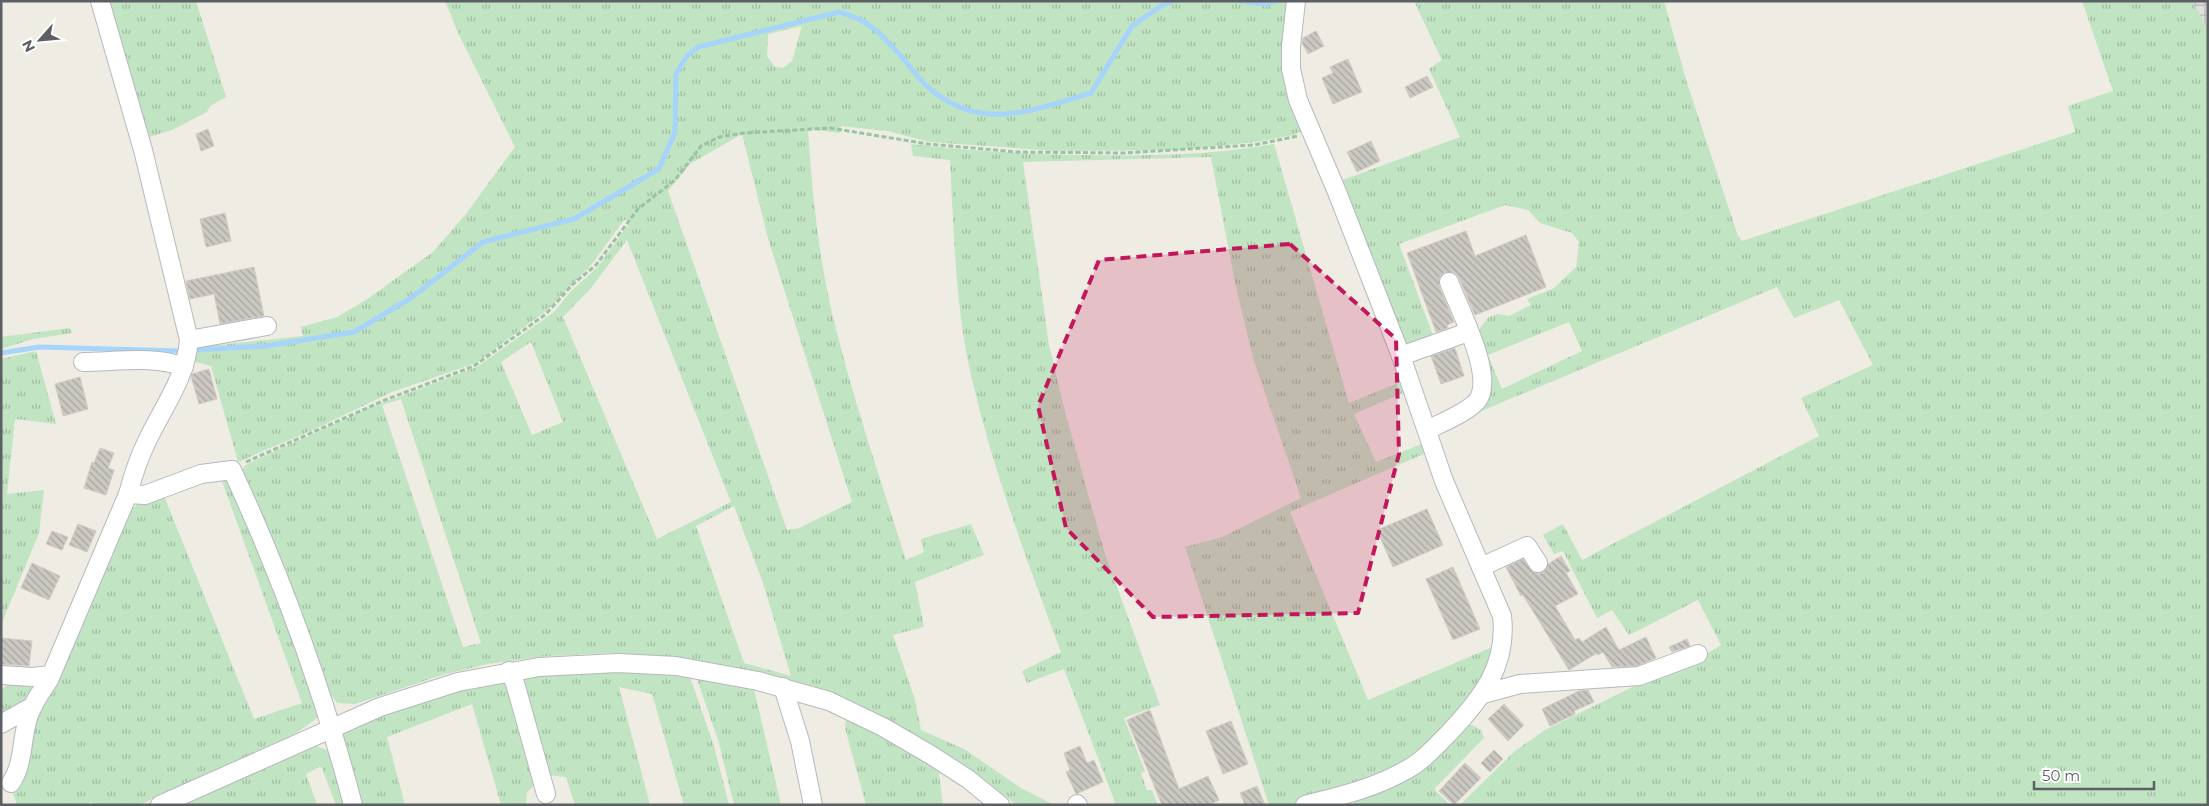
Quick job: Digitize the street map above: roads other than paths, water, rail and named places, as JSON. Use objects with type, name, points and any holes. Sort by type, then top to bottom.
[{"type":"street","points":[[11,783],[18,772],[28,720],[33,706],[52,675],[128,494],[147,440],[187,352],[143,150],[100,1]]},
{"type":"street","points":[[1296,2],[1291,46],[1291,69],[1298,100],[1310,133],[1337,192],[1401,356],[1444,481],[1502,616],[1504,635],[1498,660],[1483,694],[1437,745],[1407,770],[1351,794],[1306,805]]},
{"type":"street","points":[[1427,430],[1441,424],[1479,400],[1483,374],[1477,351],[1449,282]]},
{"type":"street","points":[[83,362],[172,362],[187,352],[267,326]]},
{"type":"street","points":[[1401,356],[1468,332]]},
{"type":"street","points":[[128,494],[144,495],[201,474],[232,470],[316,678],[333,729],[353,805]]},
{"type":"street","points":[[1481,567],[1528,546],[1538,563]]},
{"type":"street","points":[[1483,694],[1520,684],[1639,676],[1698,654]]},
{"type":"street","points":[[160,805],[380,707],[458,682],[509,672],[618,663],[676,666],[783,687],[829,701],[884,726],[968,779],[1000,805]]},
{"type":"street","points":[[509,672],[515,683],[546,794]]},
{"type":"street","points":[[1,675],[32,677],[52,675]]},
{"type":"street","points":[[783,687],[800,741],[813,805]]},
{"type":"street","points":[[1,724],[33,706]]},
{"type":"waterway","points":[[1,353],[39,347],[180,351],[266,346],[354,332],[411,298],[483,242],[574,219],[659,169],[675,132],[676,74],[687,56],[698,47],[839,12],[858,19],[873,28],[893,47],[925,84],[953,104],[972,111],[1011,114],[1091,93],[1132,26],[1161,6],[1173,1]]},
{"type":"waterway","points":[[1241,1],[1265,4],[1277,1]]}]
